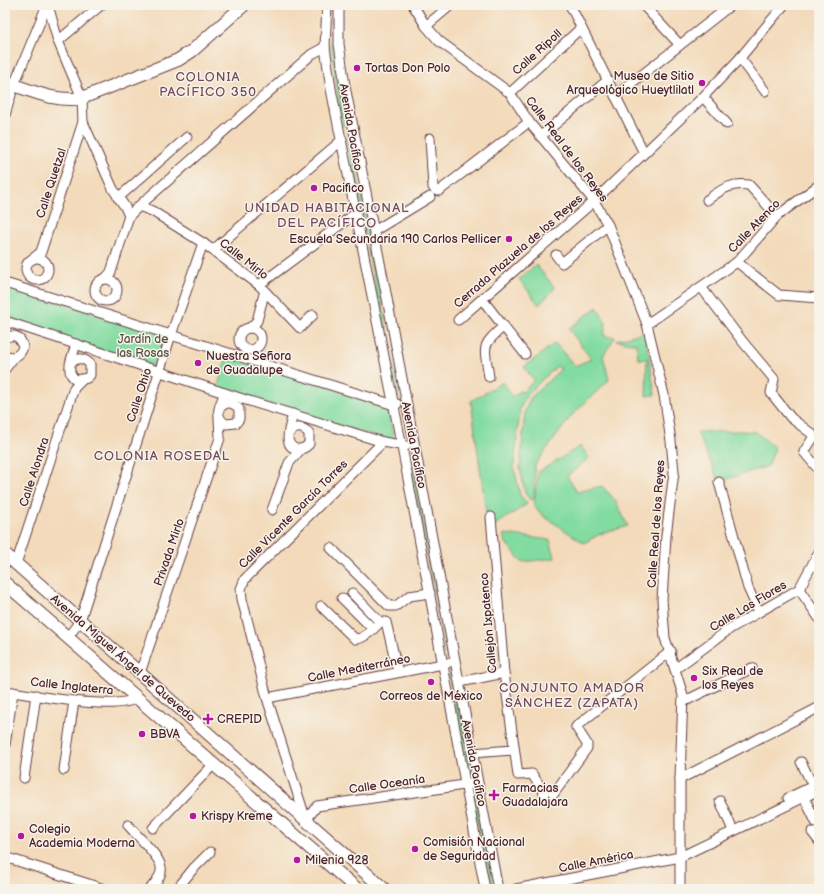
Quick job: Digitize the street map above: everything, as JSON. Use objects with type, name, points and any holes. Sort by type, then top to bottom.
[{"type":"main road","points":[[9,83],[59,99],[71,100],[82,98],[178,60],[192,51],[244,5]]},
{"type":"main road","name":"Avenida Miguel Ángel de Quevedo","points":[[5,554],[384,889]]},
{"type":"main road","name":"Avenida Miguel Ángel de Quevedo","points":[[5,583],[357,889]]},
{"type":"street","points":[[48,5],[58,41],[82,98],[83,122],[113,189],[129,216]]},
{"type":"street","points":[[5,115],[9,83],[48,5]]},
{"type":"street","points":[[58,41],[101,5]]},
{"type":"street","name":"Avenida Pacífico","points":[[327,5],[325,47],[331,89],[394,405],[485,889]]},
{"type":"street","name":"Avenida Pacífico","points":[[340,5],[339,44],[353,132],[374,231],[498,889]]},
{"type":"street","name":"Calle Real de los Reyes","points":[[413,5],[426,26],[439,41],[456,55],[510,93],[529,122],[594,201],[608,225],[647,324],[664,395],[672,441],[674,472],[666,536],[662,600],[665,638],[671,651],[683,695],[680,779],[680,889]]},
{"type":"street","points":[[426,26],[451,5]]},
{"type":"street","points":[[570,5],[644,152]]},
{"type":"street","points":[[643,5],[679,44]]},
{"type":"street","points":[[615,96],[679,44],[731,5]]},
{"type":"street","name":"Cerrada Plazuela de los Reyes","points":[[458,320],[594,201],[703,97],[740,58],[784,5]]},
{"type":"street","name":"Calle Ripoll","points":[[510,93],[582,28]]},
{"type":"street","points":[[109,277],[129,216],[312,54],[325,47]]},
{"type":"street","points":[[740,58],[765,91]]},
{"type":"street","points":[[541,136],[608,80]]},
{"type":"street","points":[[703,97],[727,124]]},
{"type":"street","name":"Calle Quetzal","points":[[41,252],[83,122]]},
{"type":"street","points":[[430,138],[433,187],[435,190],[439,191],[529,122]]},
{"type":"street","points":[[213,250],[341,137],[353,132]]},
{"type":"street","points":[[118,198],[187,137]]},
{"type":"street","points":[[706,200],[727,186],[742,184],[749,185],[777,216]]},
{"type":"street","name":"Calle Atenco","points":[[647,324],[737,262],[777,216],[819,185]]},
{"type":"street","points":[[374,231],[430,197]]},
{"type":"street","points":[[139,206],[152,211],[203,243]]},
{"type":"street","points":[[313,315],[300,328],[262,288],[356,213]]},
{"type":"street","points":[[556,255],[562,263],[608,225]]},
{"type":"street","name":"Calle Mirlo","points":[[203,243],[262,288],[257,321],[260,334]]},
{"type":"street","name":"Calle Ohio","points":[[68,637],[80,620],[171,335],[203,243]]},
{"type":"street","points":[[22,289],[27,274],[26,268],[31,260],[41,252],[47,264],[48,274],[44,279],[39,294]]},
{"type":"street","points":[[31,260],[37,258],[43,259],[47,264]]},
{"type":"street","points":[[737,262],[779,295],[819,298]]},
{"type":"street","points":[[27,274],[35,280],[44,279]]},
{"type":"street","points":[[109,277],[100,280],[94,289],[96,294],[103,300],[112,299]]},
{"type":"street","points":[[107,315],[117,289],[109,277]]},
{"type":"street","points":[[5,283],[394,405],[406,402]]},
{"type":"street","points":[[701,287],[742,342],[774,379],[771,393],[791,418],[812,434],[813,438],[804,452],[819,470]]},
{"type":"street","points":[[91,310],[96,294]]},
{"type":"street","points":[[482,299],[525,354]]},
{"type":"street","points":[[5,331],[6,321],[246,400],[382,442],[402,447],[414,445]]},
{"type":"street","points":[[236,356],[240,344],[241,333],[250,328],[257,321]]},
{"type":"street","points":[[489,377],[485,347],[488,339],[504,326]]},
{"type":"street","points":[[250,328],[256,330],[260,334],[261,339],[253,361]]},
{"type":"street","points":[[5,369],[10,356],[22,352],[28,329]]},
{"type":"street","points":[[5,338],[12,335],[18,337],[22,341],[23,347]]},
{"type":"street","points":[[74,388],[70,369],[76,344]]},
{"type":"street","points":[[240,344],[247,350],[257,348]]},
{"type":"street","points":[[70,369],[77,380],[87,378],[97,351]]},
{"type":"street","points":[[70,369],[74,360],[80,358],[86,360],[90,364],[91,370]]},
{"type":"street","name":"Calle Alondra","points":[[16,564],[74,388],[82,380]]},
{"type":"street","name":"Privada Mirlo","points":[[140,674],[220,438],[219,414],[225,393]]},
{"type":"street","points":[[240,414],[239,409],[235,404],[229,403],[223,404],[219,414],[226,424],[231,425],[236,423],[240,414],[246,400]]},
{"type":"street","points":[[289,464],[289,438],[293,414]]},
{"type":"street","points":[[272,510],[289,464],[301,449],[305,447],[310,439],[315,421]]},
{"type":"street","name":"Privada Mirlo","points":[[220,438],[231,425]]},
{"type":"street","points":[[289,438],[293,429],[299,427],[309,433],[310,439]]},
{"type":"street","points":[[289,438],[296,449],[301,449]]},
{"type":"street","name":"Calle Vicente García Torres","points":[[306,820],[267,698],[242,599],[241,589],[245,579],[382,442]]},
{"type":"street","points":[[719,482],[748,588],[759,612]]},
{"type":"street","name":"Callejón Ixpatenco","points":[[491,518],[504,673],[513,750],[518,775],[532,774],[545,794],[552,796],[587,748],[587,744],[576,727],[671,651]]},
{"type":"street","points":[[332,548],[389,606],[396,606],[409,596],[430,593]]},
{"type":"street","name":"Calle Las Flores","points":[[675,669],[731,628],[799,589],[819,552]]},
{"type":"street","points":[[799,589],[819,618]]},
{"type":"street","points":[[352,593],[380,622],[388,624],[398,672]]},
{"type":"street","points":[[342,598],[373,629]]},
{"type":"street","points":[[321,606],[355,639],[358,639],[373,629],[380,622]]},
{"type":"street","name":"Calle Mediterráneo","points":[[267,698],[456,661]]},
{"type":"street","points":[[683,702],[752,668]]},
{"type":"street","points":[[460,682],[504,673]]},
{"type":"street","points":[[5,745],[9,691]]},
{"type":"street","name":"Calle Inglaterra","points":[[9,691],[74,701],[121,703],[131,701],[136,698]]},
{"type":"street","points":[[24,778],[36,695]]},
{"type":"street","points":[[64,770],[74,701]]},
{"type":"street","points":[[680,779],[818,708]]},
{"type":"street","points":[[472,753],[513,750]]},
{"type":"street","points":[[680,845],[690,846],[817,786],[801,762]]},
{"type":"street","points":[[153,828],[214,765]]},
{"type":"street","name":"Calle Oceanía","points":[[306,820],[317,806],[478,783]]},
{"type":"street","name":"Calle América","points":[[516,889],[680,858],[804,797],[817,786]]},
{"type":"street","points":[[804,797],[816,822]]},
{"type":"street","points":[[720,801],[731,826]]},
{"type":"street","points":[[128,825],[152,852],[162,866],[161,873],[150,889]]},
{"type":"street","points":[[812,832],[819,841]]},
{"type":"street","points":[[177,889],[210,852]]},
{"type":"street","points":[[5,857],[104,889]]},
{"type":"green space","points":[[332,5],[334,5],[336,46],[347,125],[342,126],[331,47]]},
{"type":"green space","points":[[345,138],[353,153],[399,390],[398,399]]},
{"type":"green space","points":[[536,265],[555,288],[539,305],[519,279]]},
{"type":"green space","name":"Jardín de las Rosas","points":[[5,285],[167,334],[156,369],[5,317]]},
{"type":"green space","points":[[597,307],[606,322],[604,336],[615,337],[603,356],[609,380],[572,415],[535,465],[534,498],[531,501],[525,493],[520,468],[525,411],[531,397],[560,370],[560,368],[557,366],[527,394],[520,409],[514,467],[520,495],[527,504],[494,526],[489,534],[471,401],[503,382],[513,397],[519,391],[523,392],[534,380],[524,367],[555,343],[575,366],[591,359],[569,329]]},
{"type":"green space","points":[[645,332],[655,395],[646,396],[647,359],[638,359],[637,344],[616,340]]},
{"type":"green space","points":[[227,355],[386,404],[395,442],[217,389]]},
{"type":"green space","points":[[697,432],[756,432],[775,448],[768,466],[721,481],[718,479]]},
{"type":"green space","points":[[581,446],[589,458],[567,476],[577,492],[602,486],[615,500],[628,526],[600,534],[584,543],[542,515],[534,505],[538,472]]},
{"type":"green space","points":[[408,455],[411,455],[449,656],[446,656]]},
{"type":"green space","points":[[504,534],[550,540],[555,558],[522,562],[506,543]]},
{"type":"green space","points":[[453,672],[473,779],[468,779],[449,673]]},
{"type":"green space","points":[[475,791],[495,889],[489,889],[472,792]]},
{"type":"place","name":"Tortas Don Polo","points":[[357,68]]},
{"type":"place","name":"Museo de Sitio Arqueológico Hueytlilatl","points":[[702,83]]},
{"type":"place","name":"Pacifico","points":[[314,188]]},
{"type":"place","name":"Escuela Secundaria 190 Carlos Pellicer","points":[[509,239]]},
{"type":"place","name":"Nuestra Señora de Guadalupe","points":[[198,363]]},
{"type":"place","name":"Six Real de los Reyes","points":[[694,678]]},
{"type":"place","name":"Correos de México","points":[[431,682]]},
{"type":"place","name":"CREPID","points":[[208,719]]},
{"type":"place","name":"BBVA","points":[[142,734]]},
{"type":"place","name":"Farmacias Guadalajara","points":[[494,795]]},
{"type":"place","name":"Krispy Kreme","points":[[193,816]]},
{"type":"place","name":"Colegio Academia Moderna","points":[[21,836]]},
{"type":"place","name":"Comisión Nacional de Seguridad","points":[[415,849]]},
{"type":"place","name":"Milenia 928","points":[[297,860]]},
{"type":"district","name":"COLONIA PACÍFICO 350","points":[[208,84]]},
{"type":"district","name":"UNIDAD HABITACIONAL DEL PACÍFICO","points":[[327,214]]},
{"type":"district","name":"COLONIA ROSEDAL","points":[[162,455]]},
{"type":"district","name":"CONJUNTO AMADOR SÁNCHEZ (ZAPATA)","points":[[572,694]]}]
